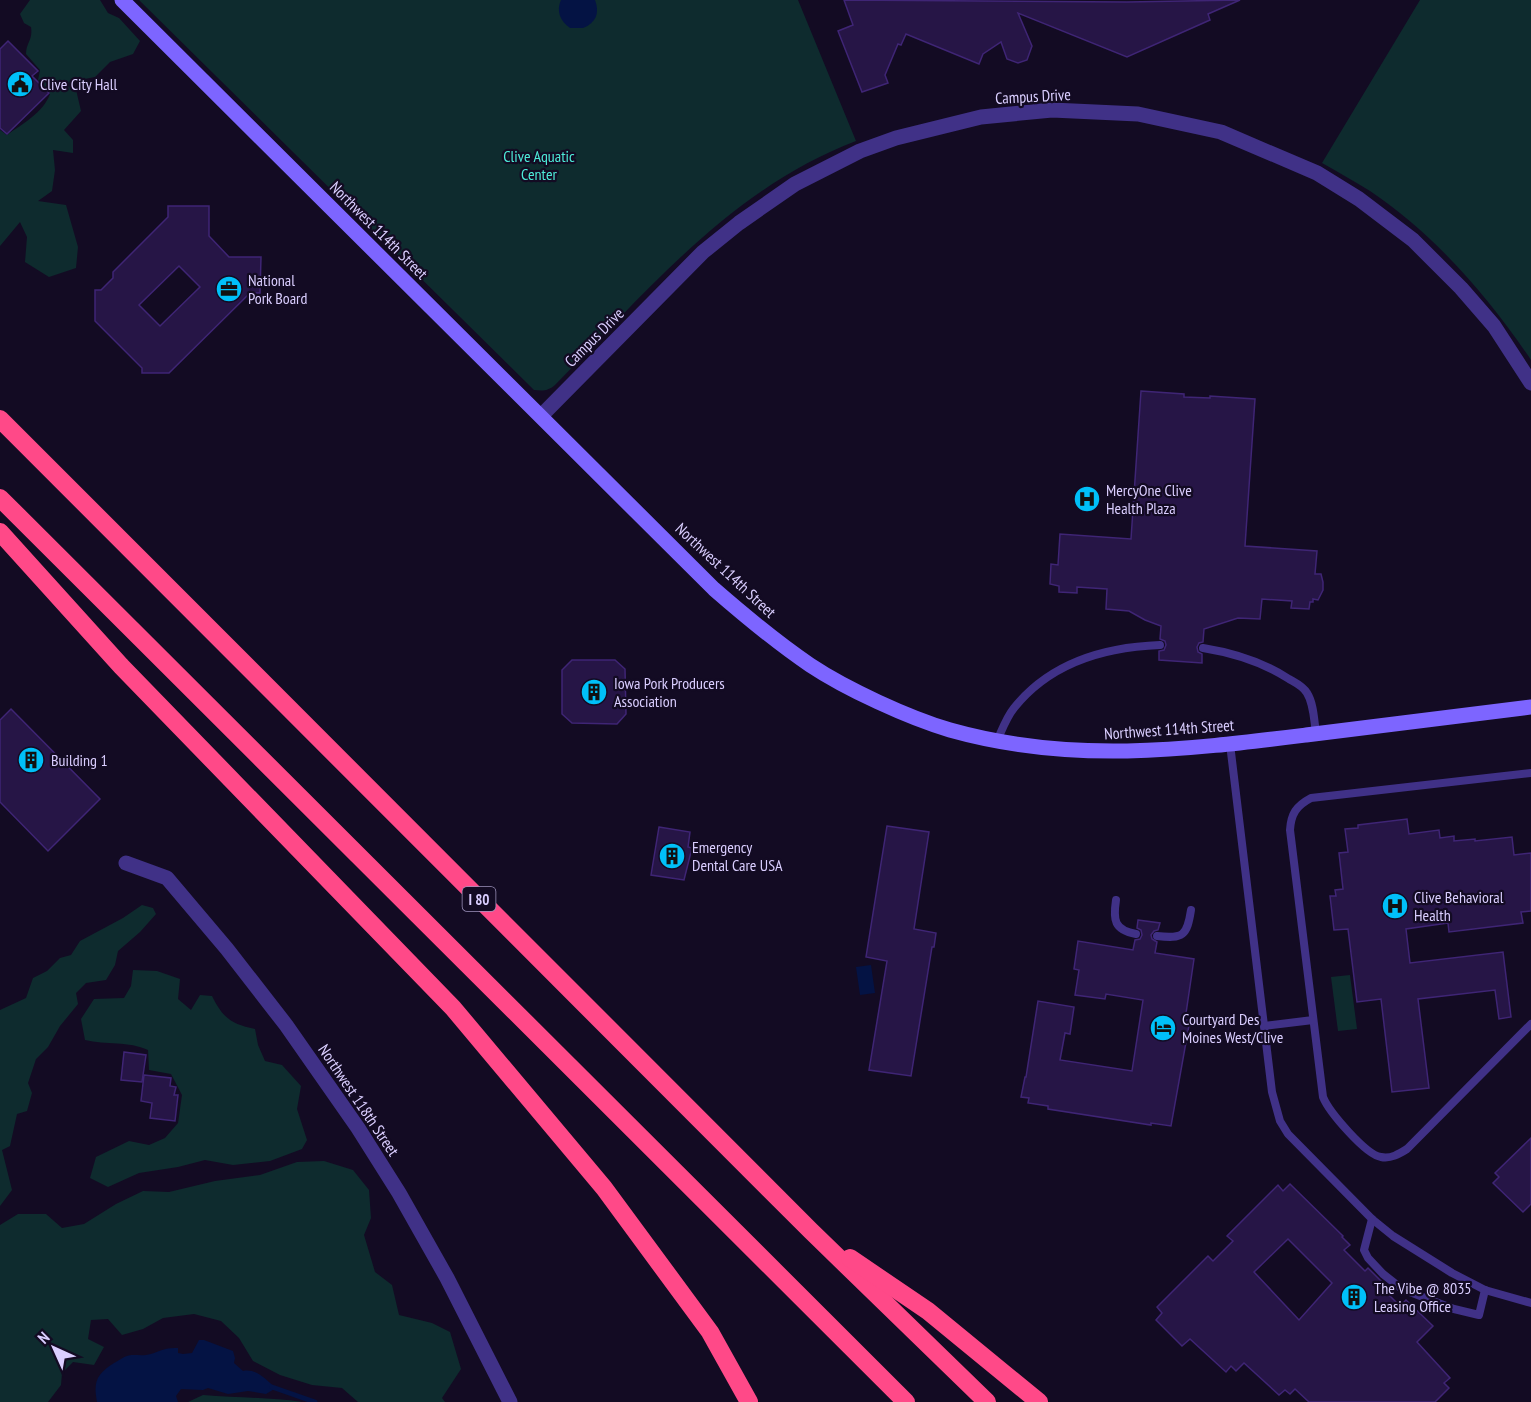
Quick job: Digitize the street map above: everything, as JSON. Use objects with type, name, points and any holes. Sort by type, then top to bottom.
[{"type":"highway","name":"I 80","points":[[0,419],[811,1231],[987,1402]]},
{"type":"highway","points":[[0,498],[906,1402]]},
{"type":"highway","points":[[0,532],[121,666],[453,1008],[604,1188],[710,1332],[748,1402]]},
{"type":"highway","points":[[811,1231],[928,1311],[1039,1402]]},
{"type":"highway","points":[[960,1377],[982,1402]]},
{"type":"street","name":"Northwest 114th Street","points":[[122,0],[714,589],[803,660],[848,686],[949,729],[997,741],[1074,751],[1164,751],[1531,706]]},
{"type":"street","name":"Campus Drive","points":[[541,416],[703,252],[739,223],[795,184],[860,151],[896,138],[981,117],[1052,110],[1138,114],[1221,132],[1317,173],[1359,199],[1413,240],[1461,288],[1494,326],[1531,383]]},
{"type":"street","name":"Northwest 118th Street","points":[[126,863],[167,879],[227,949],[306,1053],[358,1128],[399,1193],[447,1278],[510,1402]]},
{"type":"lane","points":[[997,741],[1014,708],[1041,683],[1069,665],[1090,655],[1117,649],[1160,645]]},
{"type":"lane","points":[[1203,648],[1223,651],[1262,664],[1301,686],[1308,693],[1316,733]]},
{"type":"lane","points":[[1230,744],[1272,1092],[1280,1121],[1288,1134],[1372,1219],[1393,1236],[1452,1273],[1485,1290],[1531,1303]]},
{"type":"lane","points":[[1531,773],[1311,798],[1301,803],[1294,811],[1290,830],[1323,1098],[1327,1107],[1370,1153],[1388,1158],[1407,1149],[1531,1024]]},
{"type":"lane","points":[[1116,900],[1115,918],[1118,926],[1123,931],[1136,934]]},
{"type":"lane","points":[[1157,936],[1176,938],[1181,936],[1188,924],[1191,910]]},
{"type":"lane","points":[[1264,1026],[1313,1020]]},
{"type":"lane","points":[[1372,1219],[1364,1250],[1368,1258],[1401,1289],[1454,1309],[1479,1315],[1485,1290]]},
{"type":"green space","points":[[30,0],[100,0],[108,13],[119,18],[140,41],[133,54],[110,62],[95,77],[74,81],[81,111],[64,130],[73,140],[73,153],[53,150],[55,170],[52,191],[38,201],[66,205],[78,247],[76,268],[49,277],[25,262],[27,237],[20,222],[0,246],[0,130],[7,135],[37,112],[50,94],[38,80],[40,70],[26,54],[31,27],[24,23],[20,14]]},
{"type":"green space","name":"Clive Aquatic Center","points":[[139,0],[798,0],[856,141],[811,161],[769,186],[730,215],[657,280],[555,385],[545,390],[534,390]]},
{"type":"green space","points":[[1420,0],[1531,0],[1531,360],[1478,290],[1438,247],[1394,208],[1322,163]]},
{"type":"green space","points":[[142,905],[153,908],[156,914],[118,951],[115,965],[106,980],[86,983],[76,993],[78,1004],[60,1026],[48,1047],[36,1059],[28,1083],[32,1093],[27,1111],[17,1114],[10,1146],[2,1150],[12,1190],[0,1206],[0,1010],[26,998],[33,978],[47,971],[60,958],[71,955],[80,941]]},
{"type":"green space","points":[[133,970],[157,971],[180,979],[178,999],[191,1010],[200,995],[212,996],[220,1010],[229,1019],[255,1029],[258,1045],[265,1061],[282,1065],[301,1086],[297,1109],[307,1140],[302,1149],[270,1161],[233,1165],[205,1160],[139,1173],[108,1187],[90,1178],[96,1157],[129,1141],[149,1145],[165,1138],[178,1123],[182,1095],[171,1074],[149,1070],[148,1050],[133,1045],[85,1040],[81,1019],[94,999],[124,998],[131,986]]},
{"type":"green space","points":[[1350,975],[1357,1029],[1338,1031],[1331,977]]},
{"type":"green space","points":[[324,1161],[353,1170],[369,1190],[371,1218],[364,1235],[375,1272],[392,1285],[399,1315],[432,1323],[450,1332],[461,1369],[442,1398],[445,1402],[358,1402],[342,1388],[312,1385],[280,1375],[253,1361],[239,1338],[221,1321],[194,1314],[163,1318],[143,1329],[122,1335],[108,1319],[91,1320],[88,1339],[104,1347],[94,1365],[73,1362],[62,1373],[61,1385],[48,1402],[0,1402],[0,1225],[18,1214],[46,1214],[62,1228],[84,1224],[116,1204],[143,1191],[169,1192],[215,1181],[260,1175],[297,1162]]},
{"type":"green space","points":[[203,1395],[277,1399],[302,1402],[188,1402]]},
{"type":"shaded area","points":[[561,0],[595,0],[596,17],[583,28],[570,28],[560,16]]},
{"type":"shaded area","points":[[871,965],[875,993],[860,995],[856,967]]},
{"type":"shaded area","points":[[199,1340],[233,1351],[234,1363],[243,1371],[257,1373],[276,1388],[266,1394],[248,1391],[228,1394],[208,1388],[203,1390],[181,1389],[176,1396],[178,1402],[97,1402],[96,1383],[100,1375],[114,1363],[129,1355],[146,1355],[168,1348],[178,1348],[178,1353],[192,1353]]},
{"type":"building","points":[[844,0],[1127,2],[1240,0],[1208,14],[1210,20],[1127,57],[1018,13],[1032,46],[1027,60],[1018,63],[1007,59],[1001,42],[983,54],[979,64],[906,34],[901,45],[898,44],[885,75],[888,83],[862,92],[838,31],[853,25]]},
{"type":"building","name":"Clive City Hall","points":[[8,41],[38,71],[32,76],[49,93],[7,134],[0,128],[0,49]]},
{"type":"building","name":"National Pork Board","points":[[168,206],[209,206],[209,236],[229,257],[261,257],[260,293],[250,293],[169,373],[142,373],[142,368],[95,321],[95,290],[101,290],[113,278],[113,272],[168,217]],"holes":[[[179,266],[200,287],[160,326],[139,305]]]},
{"type":"building","points":[[1141,391],[1184,394],[1184,397],[1255,399],[1245,546],[1317,551],[1315,574],[1321,574],[1323,590],[1318,600],[1313,599],[1313,602],[1310,602],[1309,609],[1291,608],[1292,601],[1262,599],[1260,619],[1238,618],[1204,629],[1203,642],[1197,647],[1198,652],[1202,654],[1202,663],[1159,660],[1159,651],[1164,650],[1166,645],[1165,641],[1160,639],[1161,626],[1129,611],[1106,609],[1107,589],[1077,587],[1077,593],[1059,592],[1059,586],[1050,584],[1051,564],[1058,565],[1060,534],[1131,539]]},
{"type":"building","name":"Iowa Pork Producers Association","points":[[572,660],[615,660],[625,669],[626,714],[617,724],[572,723],[562,714],[562,670]]},
{"type":"building","name":"Building 1","points":[[11,709],[100,799],[48,851],[0,802],[0,720]]},
{"type":"building","points":[[1407,819],[1409,834],[1439,830],[1440,838],[1454,836],[1454,841],[1512,837],[1514,855],[1531,853],[1531,911],[1521,912],[1523,923],[1449,932],[1448,923],[1406,929],[1410,963],[1503,952],[1511,1017],[1499,1019],[1495,990],[1418,999],[1429,1088],[1392,1092],[1381,999],[1357,1002],[1348,929],[1334,930],[1330,896],[1336,896],[1335,890],[1343,889],[1339,853],[1348,852],[1345,829],[1358,828],[1358,825]]},
{"type":"building","points":[[887,826],[929,832],[914,929],[936,933],[911,1076],[869,1070],[887,961],[866,957]]},
{"type":"building","name":"Emergency Dental Care USA","points":[[659,827],[690,832],[688,847],[692,848],[684,880],[651,875]]},
{"type":"building","name":"Courtyard Des Moines West/Clive","points":[[1138,920],[1160,923],[1158,930],[1151,935],[1152,939],[1157,942],[1155,953],[1194,959],[1185,1020],[1190,1020],[1171,1126],[1048,1109],[1048,1106],[1028,1103],[1029,1098],[1021,1097],[1038,1001],[1074,1007],[1070,1034],[1065,1033],[1060,1060],[1132,1071],[1143,1000],[1106,994],[1105,999],[1075,995],[1079,970],[1074,969],[1078,941],[1133,950],[1135,940],[1140,939],[1142,935],[1141,930],[1137,928]]},
{"type":"building","points":[[124,1052],[146,1055],[142,1082],[121,1080]]},
{"type":"building","points":[[144,1075],[171,1078],[170,1086],[176,1087],[174,1095],[178,1095],[175,1121],[150,1118],[152,1103],[141,1101]]},
{"type":"building","points":[[1531,1138],[1531,1204],[1523,1212],[1493,1183],[1499,1177],[1495,1173]]},
{"type":"building","points":[[1290,1184],[1343,1236],[1350,1245],[1344,1250],[1365,1271],[1368,1268],[1381,1281],[1378,1284],[1400,1306],[1406,1300],[1433,1326],[1417,1342],[1450,1378],[1444,1383],[1449,1388],[1435,1402],[1309,1402],[1295,1389],[1290,1394],[1285,1390],[1279,1395],[1244,1363],[1236,1371],[1231,1366],[1226,1372],[1190,1339],[1182,1346],[1156,1320],[1162,1313],[1157,1307],[1208,1256],[1213,1261],[1233,1241],[1227,1236],[1278,1185],[1283,1191]],"holes":[[[1288,1239],[1332,1283],[1299,1320],[1254,1272]]]},
{"type":"waterway","points":[[272,1387],[315,1402]]},
{"type":"place","name":"Clive City Hall","points":[[20,84]]},
{"type":"place","name":"National Pork Board","points":[[229,289]]},
{"type":"place","name":"MercyOne Clive Health Plaza","points":[[1087,499]]},
{"type":"place","name":"Iowa Pork Producers Association","points":[[594,692]]},
{"type":"place","name":"Building 1","points":[[31,760]]},
{"type":"place","name":"Emergency Dental Care USA","points":[[672,856]]},
{"type":"place","name":"Clive Behavioral Health","points":[[1395,906]]},
{"type":"place","name":"Courtyard Des Moines West/Clive","points":[[1163,1028]]},
{"type":"place","name":"The Vibe @ 8035 Leasing Office","points":[[1354,1297]]}]
